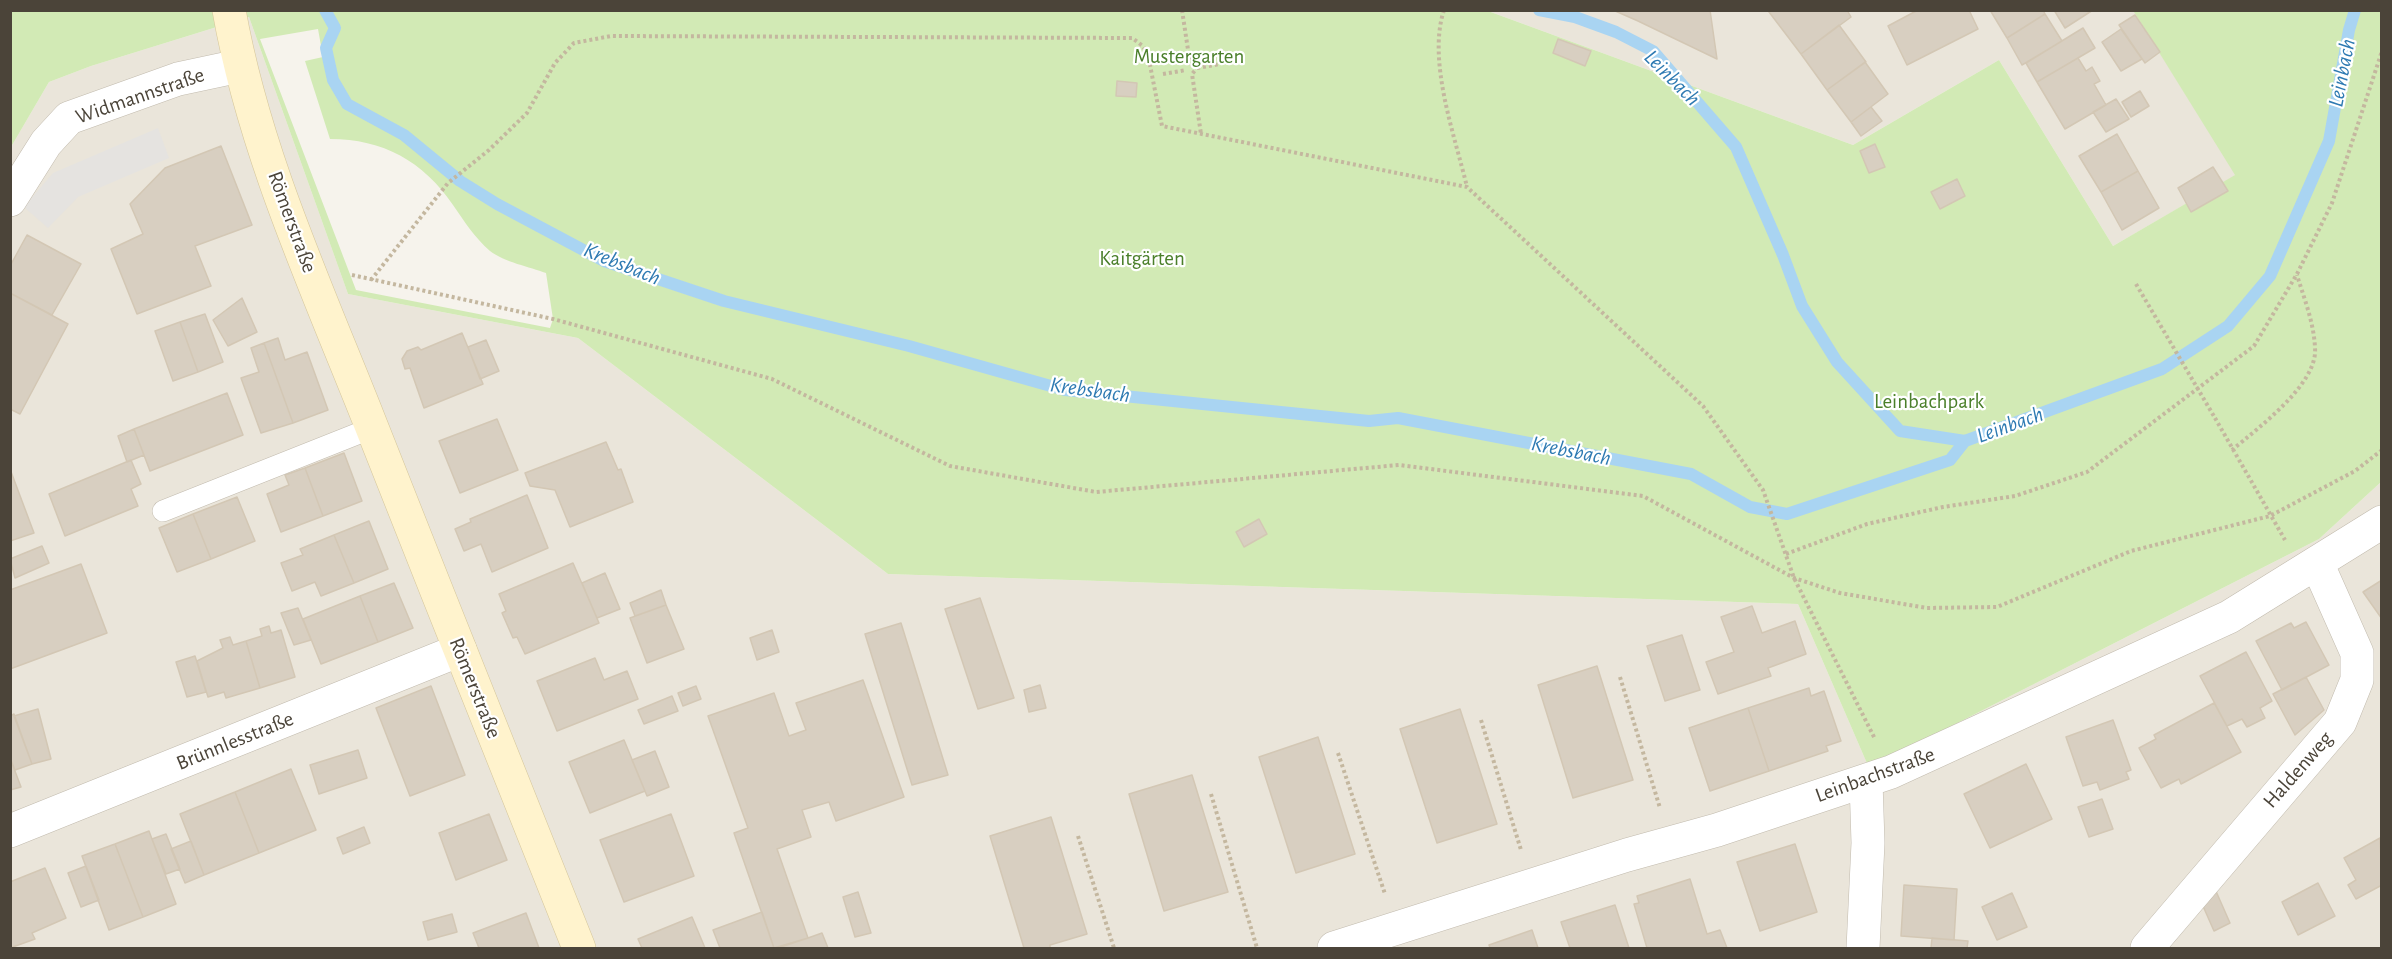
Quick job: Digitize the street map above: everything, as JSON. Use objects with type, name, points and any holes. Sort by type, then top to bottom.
[{"type":"main road","name":"Römerstraße","points":[[229,10],[239,66],[252,113],[308,268],[579,948]]},
{"type":"street","name":"Widmannstraße","points":[[10,200],[46,143],[69,118],[178,79],[239,66]]},
{"type":"street","name":"Leinbachstraße","points":[[1334,948],[1879,776],[2229,617],[2382,522]]},
{"type":"street","name":"Haldenweg","points":[[2147,948],[2340,723],[2357,680],[2357,653],[2318,563]]},
{"type":"street","name":"Brünnlesstraße","points":[[10,831],[460,650]]},
{"type":"street","points":[[1863,948],[1868,843],[1879,776]]},
{"type":"lane","points":[[163,511],[372,428]]},
{"type":"path","points":[[1182,10],[1190,63],[1186,70]]},
{"type":"path","points":[[1443,10],[1438,26],[1437,58],[1467,187]]},
{"type":"path","points":[[1879,776],[1794,578],[1763,490],[1703,406],[1467,187],[1162,126],[1148,55],[1143,46],[1132,38],[611,36],[574,43],[555,63],[527,113],[489,150],[448,183],[371,280],[553,319],[772,379],[950,466],[1096,492],[1399,465],[1642,496],[1794,578],[1840,593],[1927,608],[1997,607],[2131,551],[2270,516],[2355,471],[2382,450]]},
{"type":"path","points":[[1786,554],[1867,524],[1943,507],[2015,496],[2087,472],[2254,346],[2297,274],[2332,203],[2382,51]]},
{"type":"path","points":[[1190,63],[1197,68]]},
{"type":"path","points":[[1192,74],[1197,68],[1220,64]]},
{"type":"path","points":[[1163,74],[1186,70],[1192,74],[1201,134]]},
{"type":"path","points":[[2232,450],[2282,407],[2312,368],[2316,349],[2297,274]]},
{"type":"path","points":[[2136,284],[2270,516]]},
{"type":"path","points":[[1620,677],[1671,843]]},
{"type":"path","points":[[1481,720],[1532,885]]},
{"type":"path","points":[[1338,753],[1397,929]]},
{"type":"path","points":[[1211,794],[1257,948]]},
{"type":"path","points":[[1078,836],[1114,948]]},
{"type":"shaded area","points":[[1488,11],[2137,11],[2135,13],[2236,175],[2113,246],[1999,60],[1853,145]]},
{"type":"shaded area","points":[[249,17],[348,294],[578,338],[888,574],[1798,604],[1869,768],[2319,539],[2381,482],[2381,948],[11,948],[11,147],[49,82],[91,66]]},
{"type":"shaded area","points":[[158,128],[169,158],[78,197],[48,228],[24,207],[53,173]]},
{"type":"green space","name":"Leinbachpark","points":[[2137,10],[2381,11],[2381,482],[2319,539],[1869,768],[1798,604],[888,574],[578,338],[348,294],[249,17],[91,66],[49,82],[11,147],[11,11],[1488,11],[1853,145],[1999,60],[2113,246],[2235,175],[2134,12]],"holes":[[[318,29],[323,57],[305,61],[330,139],[349,140],[384,148],[415,165],[429,176],[490,251],[510,261],[546,273],[553,319],[550,328],[356,290],[260,39]]]},
{"type":"building","points":[[1613,10],[1710,10],[1717,59],[1638,21]]},
{"type":"building","points":[[1771,10],[1847,10],[1851,17],[1801,54],[1769,12]]},
{"type":"building","points":[[1918,10],[1969,10],[1978,29],[1907,65],[1888,26]]},
{"type":"building","points":[[1990,10],[2043,10],[2045,14],[2007,38]]},
{"type":"building","points":[[2054,10],[2093,10],[2065,28]]},
{"type":"building","points":[[2045,14],[2062,41],[2022,65],[2007,38]]},
{"type":"building","points":[[2135,15],[2160,52],[2145,63],[2119,25]]},
{"type":"building","points":[[1839,25],[1866,62],[1827,90],[1801,54]]},
{"type":"building","points":[[2083,28],[2095,48],[2037,82],[2026,63]]},
{"type":"building","points":[[2121,29],[2142,59],[2121,71],[2102,42]]},
{"type":"building","points":[[1558,39],[1591,51],[1585,66],[1553,53]]},
{"type":"building","points":[[2078,58],[2086,71],[2092,67],[2100,81],[2094,84],[2106,105],[2065,129],[2037,82]]},
{"type":"building","points":[[1865,62],[1888,94],[1851,122],[1827,90]]},
{"type":"building","points":[[1117,81],[1137,83],[1136,97],[1116,96]]},
{"type":"building","points":[[2140,91],[2149,106],[2131,117],[2122,102]]},
{"type":"building","points":[[2116,99],[2129,119],[2106,132],[2093,112]]},
{"type":"building","points":[[1871,107],[1882,121],[1861,136],[1851,122]]},
{"type":"building","points":[[2117,134],[2138,171],[2101,192],[2079,156]]},
{"type":"building","points":[[1875,144],[1885,167],[1869,173],[1860,151]]},
{"type":"building","points":[[221,146],[252,225],[195,246],[211,286],[137,314],[111,249],[143,234],[130,204],[165,168]]},
{"type":"building","points":[[2213,167],[2228,191],[2191,212],[2178,188]]},
{"type":"building","points":[[2138,171],[2159,208],[2122,230],[2101,192]]},
{"type":"building","points":[[1957,179],[1965,196],[1940,209],[1931,192]]},
{"type":"building","points":[[27,235],[81,264],[52,315],[10,293],[10,266]]},
{"type":"building","points":[[10,293],[68,324],[20,414],[10,409]]},
{"type":"building","points":[[242,298],[257,332],[228,346],[213,320]]},
{"type":"building","points":[[205,314],[223,362],[198,372],[180,322]]},
{"type":"building","points":[[180,322],[198,372],[173,381],[155,331]]},
{"type":"building","points":[[462,333],[483,384],[424,408],[410,368],[405,369],[402,359],[407,351],[418,347],[421,350]]},
{"type":"building","points":[[278,338],[285,360],[307,352],[328,410],[293,423],[264,343]]},
{"type":"building","points":[[486,340],[499,371],[480,379],[468,347]]},
{"type":"building","points":[[264,343],[293,423],[261,433],[241,378],[259,372],[251,348]]},
{"type":"building","points":[[227,393],[243,435],[150,471],[134,429]]},
{"type":"building","points":[[497,419],[518,470],[460,493],[439,441]]},
{"type":"building","points":[[134,429],[144,455],[127,462],[118,436]]},
{"type":"building","points":[[606,442],[618,470],[621,469],[633,502],[570,527],[555,490],[530,486],[525,473]]},
{"type":"building","points":[[344,453],[362,501],[323,516],[305,468]]},
{"type":"building","points":[[131,460],[141,484],[131,489],[138,506],[65,536],[49,494]]},
{"type":"building","points":[[305,468],[323,516],[281,532],[267,494],[289,485],[285,475]]},
{"type":"building","points":[[10,469],[34,533],[10,541]]},
{"type":"building","points":[[527,495],[548,548],[492,572],[481,544],[464,551],[455,529],[471,522],[470,519]]},
{"type":"building","points":[[237,497],[255,541],[211,559],[193,514]]},
{"type":"building","points":[[193,514],[211,559],[177,572],[159,528]]},
{"type":"building","points":[[1259,519],[1267,534],[1244,547],[1236,532]]},
{"type":"building","points":[[369,521],[388,569],[354,583],[334,535]]},
{"type":"building","points":[[334,535],[354,583],[321,596],[315,582],[292,591],[281,563],[303,555],[300,549]]},
{"type":"building","points":[[42,546],[49,563],[15,578],[10,559]]},
{"type":"building","points":[[573,563],[599,623],[525,654],[517,637],[513,638],[502,613],[506,611],[499,594]]},
{"type":"building","points":[[81,564],[107,633],[10,669],[10,590]]},
{"type":"building","points":[[605,573],[620,609],[597,618],[582,583]]},
{"type":"building","points":[[2382,580],[2382,619],[2363,592]]},
{"type":"building","points":[[394,583],[413,628],[378,642],[360,596]]},
{"type":"building","points":[[661,590],[666,605],[635,616],[630,603]]},
{"type":"building","points":[[360,596],[378,642],[321,664],[303,619]]},
{"type":"building","points":[[980,598],[1014,698],[978,709],[945,609]]},
{"type":"building","points":[[666,605],[684,649],[647,663],[630,618]]},
{"type":"building","points":[[1752,606],[1762,633],[1795,621],[1806,654],[1768,668],[1771,676],[1718,694],[1706,662],[1734,652],[1721,617]]},
{"type":"building","points":[[298,608],[311,640],[294,645],[281,613]]},
{"type":"building","points":[[2306,622],[2329,665],[2282,690],[2256,641],[2291,623],[2294,628]]},
{"type":"building","points":[[901,623],[948,775],[912,785],[865,634]]},
{"type":"building","points":[[269,626],[271,633],[281,630],[295,677],[260,688],[246,641],[262,636],[260,629]]},
{"type":"building","points":[[772,630],[779,652],[757,660],[750,638]]},
{"type":"building","points":[[1682,635],[1700,690],[1665,701],[1647,646]]},
{"type":"building","points":[[230,637],[233,645],[246,641],[260,688],[226,698],[224,692],[208,697],[197,661],[223,648],[220,640]]},
{"type":"building","points":[[2246,652],[2272,701],[2260,708],[2265,718],[2247,727],[2242,719],[2227,726],[2200,676]]},
{"type":"building","points":[[195,656],[206,692],[187,697],[176,662]]},
{"type":"building","points":[[595,658],[604,680],[627,671],[638,699],[557,731],[537,681]]},
{"type":"building","points":[[1597,666],[1633,780],[1573,798],[1538,685]]},
{"type":"building","points":[[2306,677],[2324,710],[2295,735],[2273,694]]},
{"type":"building","points":[[863,680],[904,797],[836,821],[829,802],[802,810],[811,837],[777,849],[808,938],[774,948],[734,833],[748,828],[708,716],[774,693],[789,736],[806,730],[796,703]]},
{"type":"building","points":[[1040,685],[1046,708],[1029,712],[1024,690]]},
{"type":"building","points":[[431,686],[465,775],[410,796],[376,708]]},
{"type":"building","points":[[696,686],[701,699],[683,706],[678,693]]},
{"type":"building","points":[[1809,688],[1811,696],[1824,691],[1841,741],[1826,746],[1828,751],[1769,771],[1748,708]]},
{"type":"building","points":[[672,696],[678,711],[644,724],[638,710]]},
{"type":"building","points":[[2214,703],[2241,752],[2181,784],[2179,779],[2161,788],[2139,748],[2156,739],[2154,735]]},
{"type":"building","points":[[1748,708],[1769,771],[1710,791],[1689,728]]},
{"type":"building","points":[[38,709],[51,759],[32,764],[14,716]]},
{"type":"building","points":[[1460,709],[1497,824],[1437,843],[1400,729]]},
{"type":"building","points":[[14,714],[32,764],[15,770],[10,758],[10,716]]},
{"type":"building","points":[[2113,720],[2131,770],[2126,772],[2129,779],[2100,790],[2097,782],[2083,786],[2066,737]]},
{"type":"building","points":[[1318,737],[1355,854],[1296,873],[1259,757]]},
{"type":"building","points":[[624,740],[645,791],[590,813],[569,762]]},
{"type":"building","points":[[358,750],[367,778],[319,794],[310,765]]},
{"type":"building","points":[[655,751],[669,787],[647,796],[632,760]]},
{"type":"building","points":[[10,758],[21,787],[10,790]]},
{"type":"building","points":[[2026,764],[2052,819],[1990,848],[1964,794]]},
{"type":"building","points":[[291,769],[316,830],[259,853],[235,792]]},
{"type":"building","points":[[1192,775],[1228,892],[1164,911],[1129,794]]},
{"type":"building","points":[[235,792],[259,853],[204,875],[180,814]]},
{"type":"building","points":[[2102,799],[2113,829],[2089,837],[2078,807]]},
{"type":"building","points":[[489,814],[507,860],[456,880],[439,833]]},
{"type":"building","points":[[671,814],[694,876],[624,902],[600,840]]},
{"type":"building","points":[[1051,817],[1087,934],[1050,945],[1050,948],[1024,948],[990,836]]},
{"type":"building","points":[[364,827],[370,843],[343,854],[337,838]]},
{"type":"building","points":[[149,831],[176,904],[143,917],[115,844]]},
{"type":"building","points":[[166,834],[180,869],[166,874],[152,839]]},
{"type":"building","points":[[2380,838],[2382,885],[2356,899],[2348,885],[2356,880],[2344,858]]},
{"type":"building","points":[[191,841],[204,875],[185,883],[171,849]]},
{"type":"building","points":[[115,844],[143,917],[109,930],[82,856]]},
{"type":"building","points":[[1795,844],[1817,912],[1760,931],[1737,862]]},
{"type":"building","points":[[86,866],[99,900],[81,907],[68,873]]},
{"type":"building","points":[[45,868],[66,918],[32,933],[35,939],[10,948],[10,882]]},
{"type":"building","points":[[1690,879],[1707,934],[1720,930],[1727,948],[1647,948],[1634,904],[1639,903],[1637,896]]},
{"type":"building","points":[[2318,883],[2335,916],[2298,935],[2282,902]]},
{"type":"building","points":[[1904,885],[1957,889],[1954,940],[1901,936]]},
{"type":"building","points":[[2215,889],[2230,923],[2214,931],[2199,897]]},
{"type":"building","points":[[858,892],[871,933],[855,937],[843,897]]},
{"type":"building","points":[[2012,893],[2027,927],[1997,940],[1982,907]]},
{"type":"building","points":[[1615,905],[1629,948],[1570,948],[1561,922]]},
{"type":"building","points":[[762,912],[774,948],[720,948],[713,930]]},
{"type":"building","points":[[526,913],[539,948],[479,948],[473,933]]},
{"type":"building","points":[[452,914],[457,932],[428,940],[423,922]]},
{"type":"building","points":[[692,917],[705,948],[642,948],[638,939]]},
{"type":"building","points":[[1532,930],[1538,948],[1490,948],[1489,945]]},
{"type":"building","points":[[822,933],[828,948],[778,948],[808,938]]},
{"type":"building","points":[[1932,938],[1968,941],[1967,948],[1931,948]]},
{"type":"waterway","name":"Krebsbach","points":[[325,10],[335,28],[326,48],[333,80],[347,104],[404,135],[460,181],[497,204],[604,261],[724,301],[909,346],[1065,390],[1369,421],[1398,418],[1691,474],[1750,507],[1787,514],[1950,460],[1965,441]]},
{"type":"waterway","name":"Leinbach","points":[[1539,10],[1575,17],[1616,32],[1653,51],[1736,147],[1783,255],[1802,306],[1837,362],[1900,431],[1965,441],[2162,369],[2228,326],[2270,276],[2329,141],[2349,30],[2355,10]]},
{"type":"park label","name":"Mustergarten","points":[[1189,57]]},
{"type":"park label","name":"Kaitgärten","points":[[1142,259]]}]
